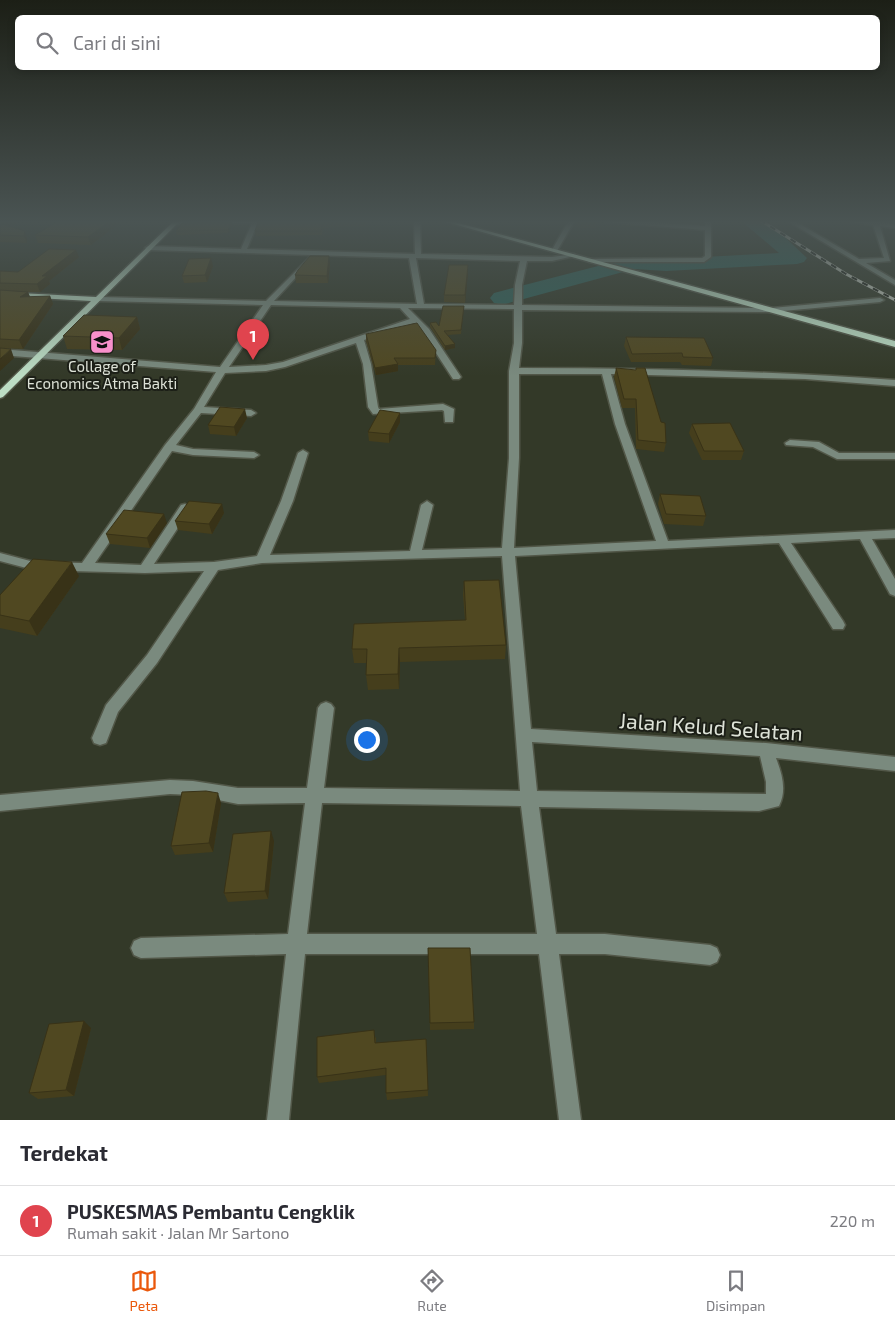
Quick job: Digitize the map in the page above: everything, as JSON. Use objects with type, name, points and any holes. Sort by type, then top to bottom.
[{"type":"main road","points":[[0,395],[125,272]]},
{"type":"main road","points":[[632,272],[895,344]]},
{"type":"main road","points":[[0,294],[99,299]]},
{"type":"street","points":[[86,567],[169,447],[198,410],[222,370],[269,302],[297,272]]},
{"type":"street","points":[[417,272],[422,306]]},
{"type":"street","points":[[522,272],[519,301],[517,359],[514,372],[514,458],[502,552],[530,799],[570,1120]]},
{"type":"street","points":[[877,272],[895,283]]},
{"type":"street","points":[[99,299],[188,303],[269,302],[402,306],[493,306],[519,301],[772,310],[880,300]]},
{"type":"street","points":[[402,306],[426,331],[456,377]]},
{"type":"street","points":[[0,352],[222,370],[274,367],[415,320]]},
{"type":"street","points":[[359,339],[367,364],[372,402],[376,412],[443,407],[449,409],[449,420]]},
{"type":"street","points":[[514,372],[606,371],[818,376],[895,383]]},
{"type":"street","points":[[606,371],[620,424],[663,544]]},
{"type":"street","points":[[198,410],[250,413]]},
{"type":"street","points":[[790,443],[815,444],[837,456],[895,456]]},
{"type":"street","points":[[169,447],[193,452],[254,455]]},
{"type":"street","points":[[262,559],[287,501],[303,454]]},
{"type":"street","points":[[145,569],[187,505]]},
{"type":"street","points":[[415,554],[427,505]]},
{"type":"street","points":[[0,557],[34,566],[145,569],[214,566],[262,559],[502,552],[895,534]]},
{"type":"street","points":[[864,535],[895,591]]},
{"type":"street","points":[[782,539],[838,625]]},
{"type":"street","points":[[22,580],[34,566]]},
{"type":"street","points":[[100,738],[111,709],[152,659],[214,566]]},
{"type":"street","points":[[278,1120],[326,708]]},
{"type":"street","name":"Jalan Kelud Selatan","points":[[524,736],[766,750],[895,764]]},
{"type":"street","points":[[0,803],[170,787],[193,788],[238,796],[288,797],[316,795],[759,803],[773,801],[775,784],[766,750]]},
{"type":"street","points":[[141,948],[297,944],[605,944],[710,955]]},
{"type":"building","points":[[0,272],[47,272],[42,276],[47,276],[37,284],[0,283]]},
{"type":"building","points":[[184,272],[206,272],[205,275],[182,276]]},
{"type":"building","points":[[297,272],[327,272],[327,276],[295,275]]},
{"type":"building","points":[[448,272],[467,272],[465,295],[444,295]]},
{"type":"building","points":[[0,290],[28,292],[20,297],[50,296],[19,340],[0,339]]},
{"type":"building","points":[[443,306],[464,306],[461,330],[444,331],[455,344],[445,346],[430,323],[436,322],[439,326]]},
{"type":"building","points":[[84,315],[137,317],[119,338],[63,336]]},
{"type":"building","points":[[417,323],[436,350],[435,358],[394,358],[398,364],[375,368],[366,334]]},
{"type":"building","points":[[626,337],[704,338],[713,358],[683,357],[682,353],[632,354]]},
{"type":"building","points":[[0,348],[11,349],[0,359]]},
{"type":"building","points":[[616,368],[636,370],[636,368],[645,368],[661,422],[665,423],[666,443],[638,440],[636,399],[624,399]]},
{"type":"building","points":[[220,407],[245,409],[234,427],[208,425]]},
{"type":"building","points":[[380,410],[400,413],[389,434],[368,432]]},
{"type":"building","points":[[730,423],[744,451],[704,451],[692,424]]},
{"type":"building","points":[[660,494],[700,496],[706,516],[666,514]]},
{"type":"building","points":[[189,501],[222,504],[209,524],[175,521]]},
{"type":"building","points":[[124,510],[164,514],[147,538],[106,534]]},
{"type":"building","points":[[33,559],[72,562],[29,621],[0,615],[0,595]]},
{"type":"building","points":[[499,580],[506,645],[399,648],[398,674],[366,675],[367,649],[352,649],[354,624],[466,620],[464,581]]},
{"type":"building","points":[[206,791],[218,793],[209,843],[171,846],[182,792]]},
{"type":"building","points":[[271,831],[265,891],[224,893],[233,834]]},
{"type":"building","points":[[428,948],[470,948],[474,1022],[430,1023]]},
{"type":"building","points":[[84,1021],[66,1090],[29,1093],[49,1024]]},
{"type":"building","points":[[374,1030],[375,1043],[426,1039],[428,1090],[386,1093],[386,1068],[317,1077],[317,1037]]},
{"type":"waterway","points":[[502,298],[598,272]]},
{"type":"railway","points":[[843,272],[895,300]]},
{"type":"place","name":"Collage of Economics Atma Bakti","points":[[102,342]]},
{"type":"place","name":"PUSKESMAS Pembantu Cengklik","points":[[253,360]]}]
